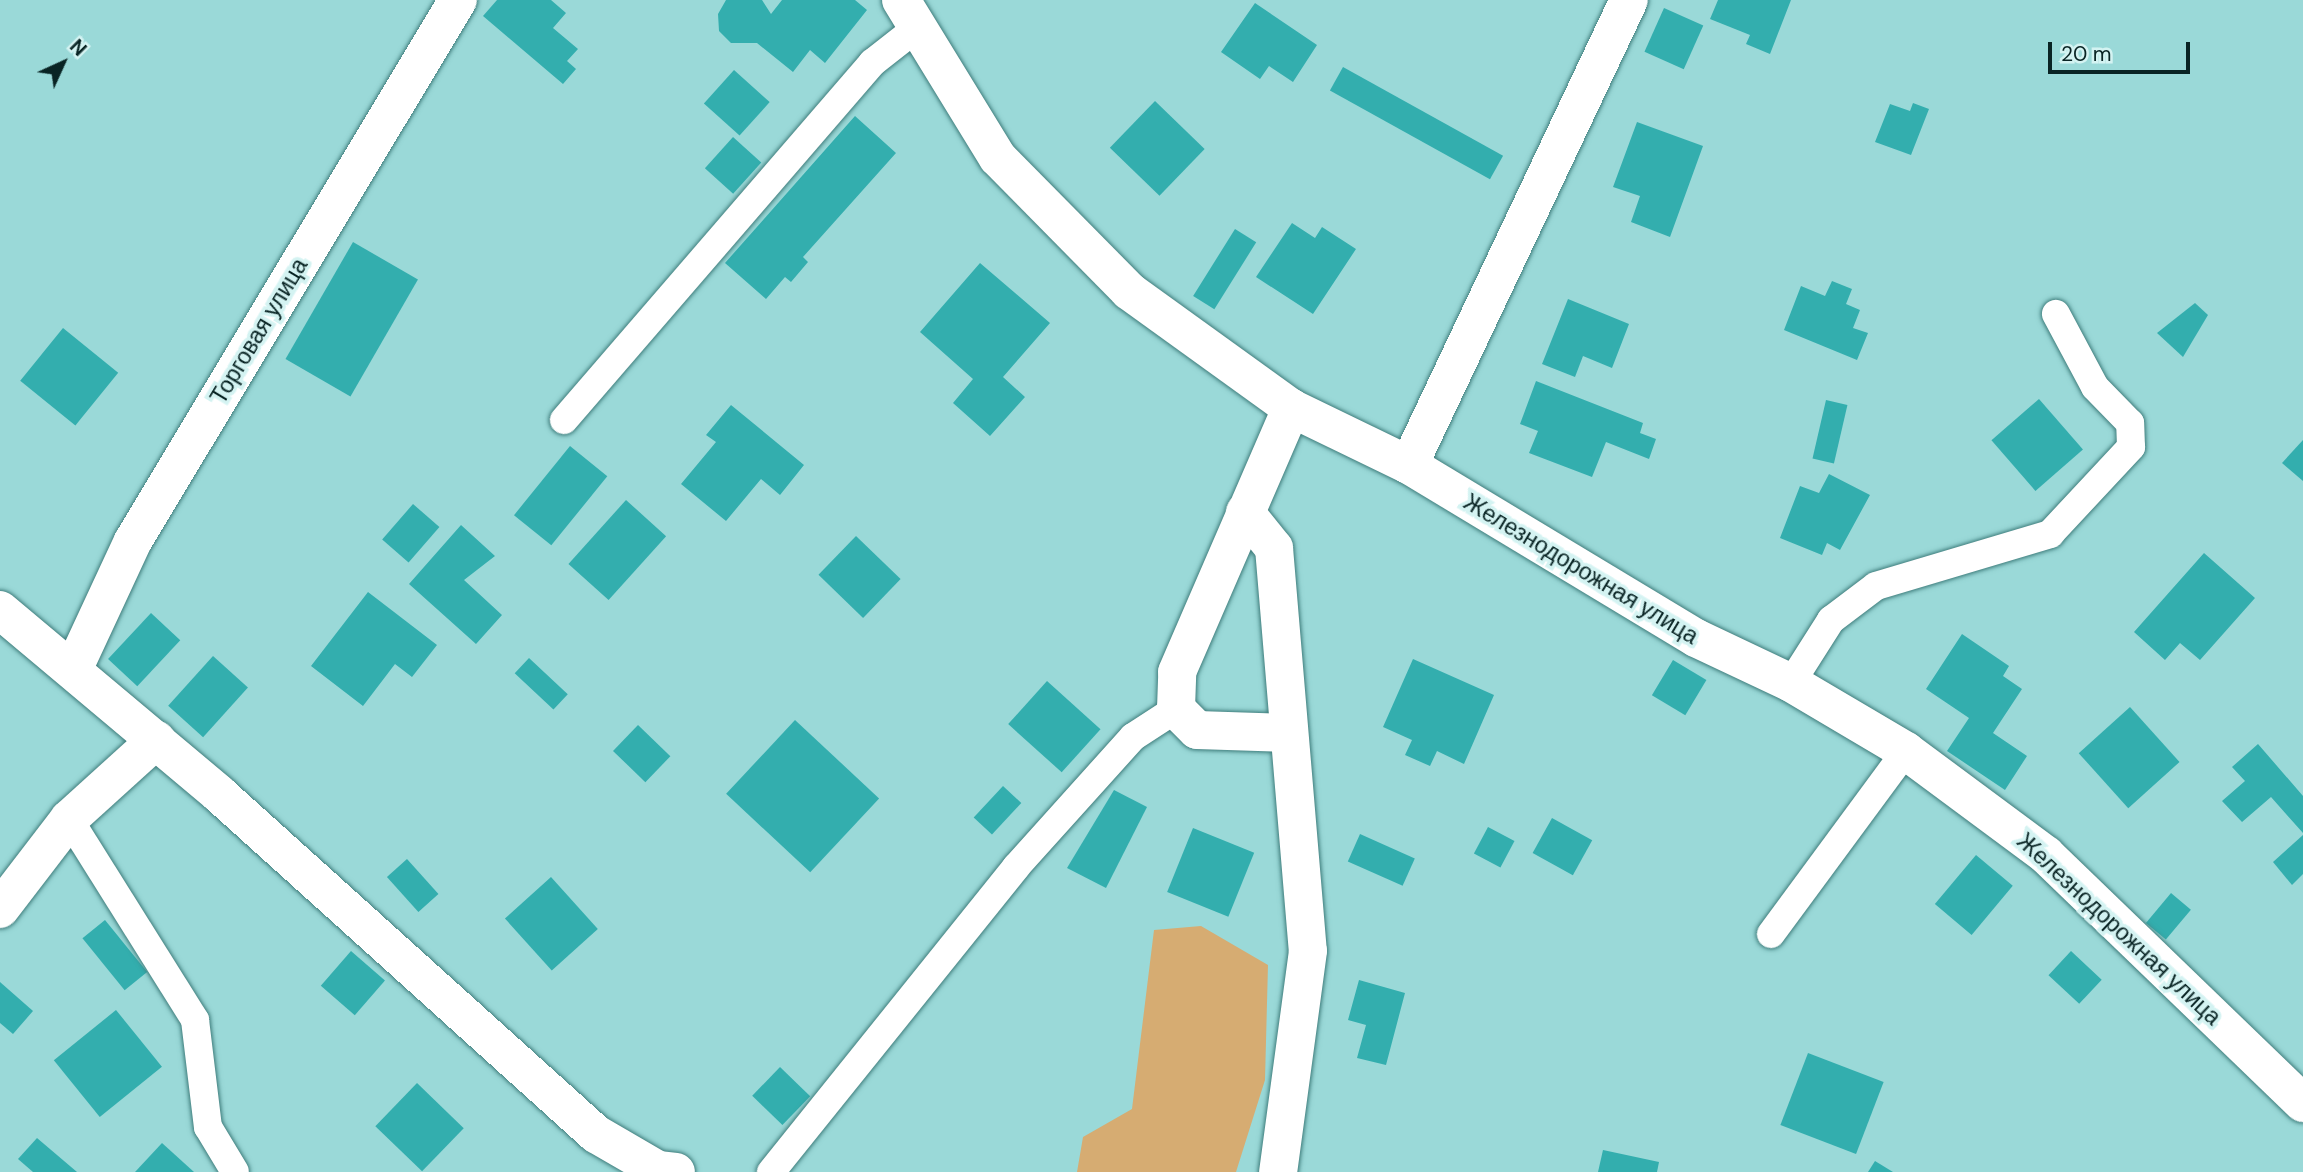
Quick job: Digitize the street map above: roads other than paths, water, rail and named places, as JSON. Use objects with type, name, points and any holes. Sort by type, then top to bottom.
[{"type":"street","name":"Торговая улица","points":[[73,670],[133,541],[458,0]]},
{"type":"street","points":[[1409,465],[1629,0]]},
{"type":"street","name":"Железнодорожная улица","points":[[910,13],[998,158],[1129,291],[1291,408],[1409,465],[1696,638],[1791,683],[1906,751],[2046,855],[2303,1103]]},
{"type":"street","points":[[1289,733],[1197,730],[1176,709],[1177,672],[1291,408]]},
{"type":"street","points":[[1245,512],[1274,548],[1308,951],[1278,1172]]},
{"type":"street","points":[[0,610],[156,740],[596,1134],[659,1170],[676,1172]]},
{"type":"street","points":[[0,909],[69,819],[156,740]]},
{"type":"lane","points":[[564,420],[872,63],[910,13]]},
{"type":"lane","points":[[1791,683],[1830,620],[1877,586],[2050,534],[2131,447],[2130,423],[2095,387],[2056,314]]},
{"type":"lane","points":[[771,1172],[1016,867],[1133,737],[1176,709]]},
{"type":"lane","points":[[1771,934],[1906,751]]},
{"type":"lane","points":[[69,819],[195,1020],[208,1127],[235,1172]]}]
